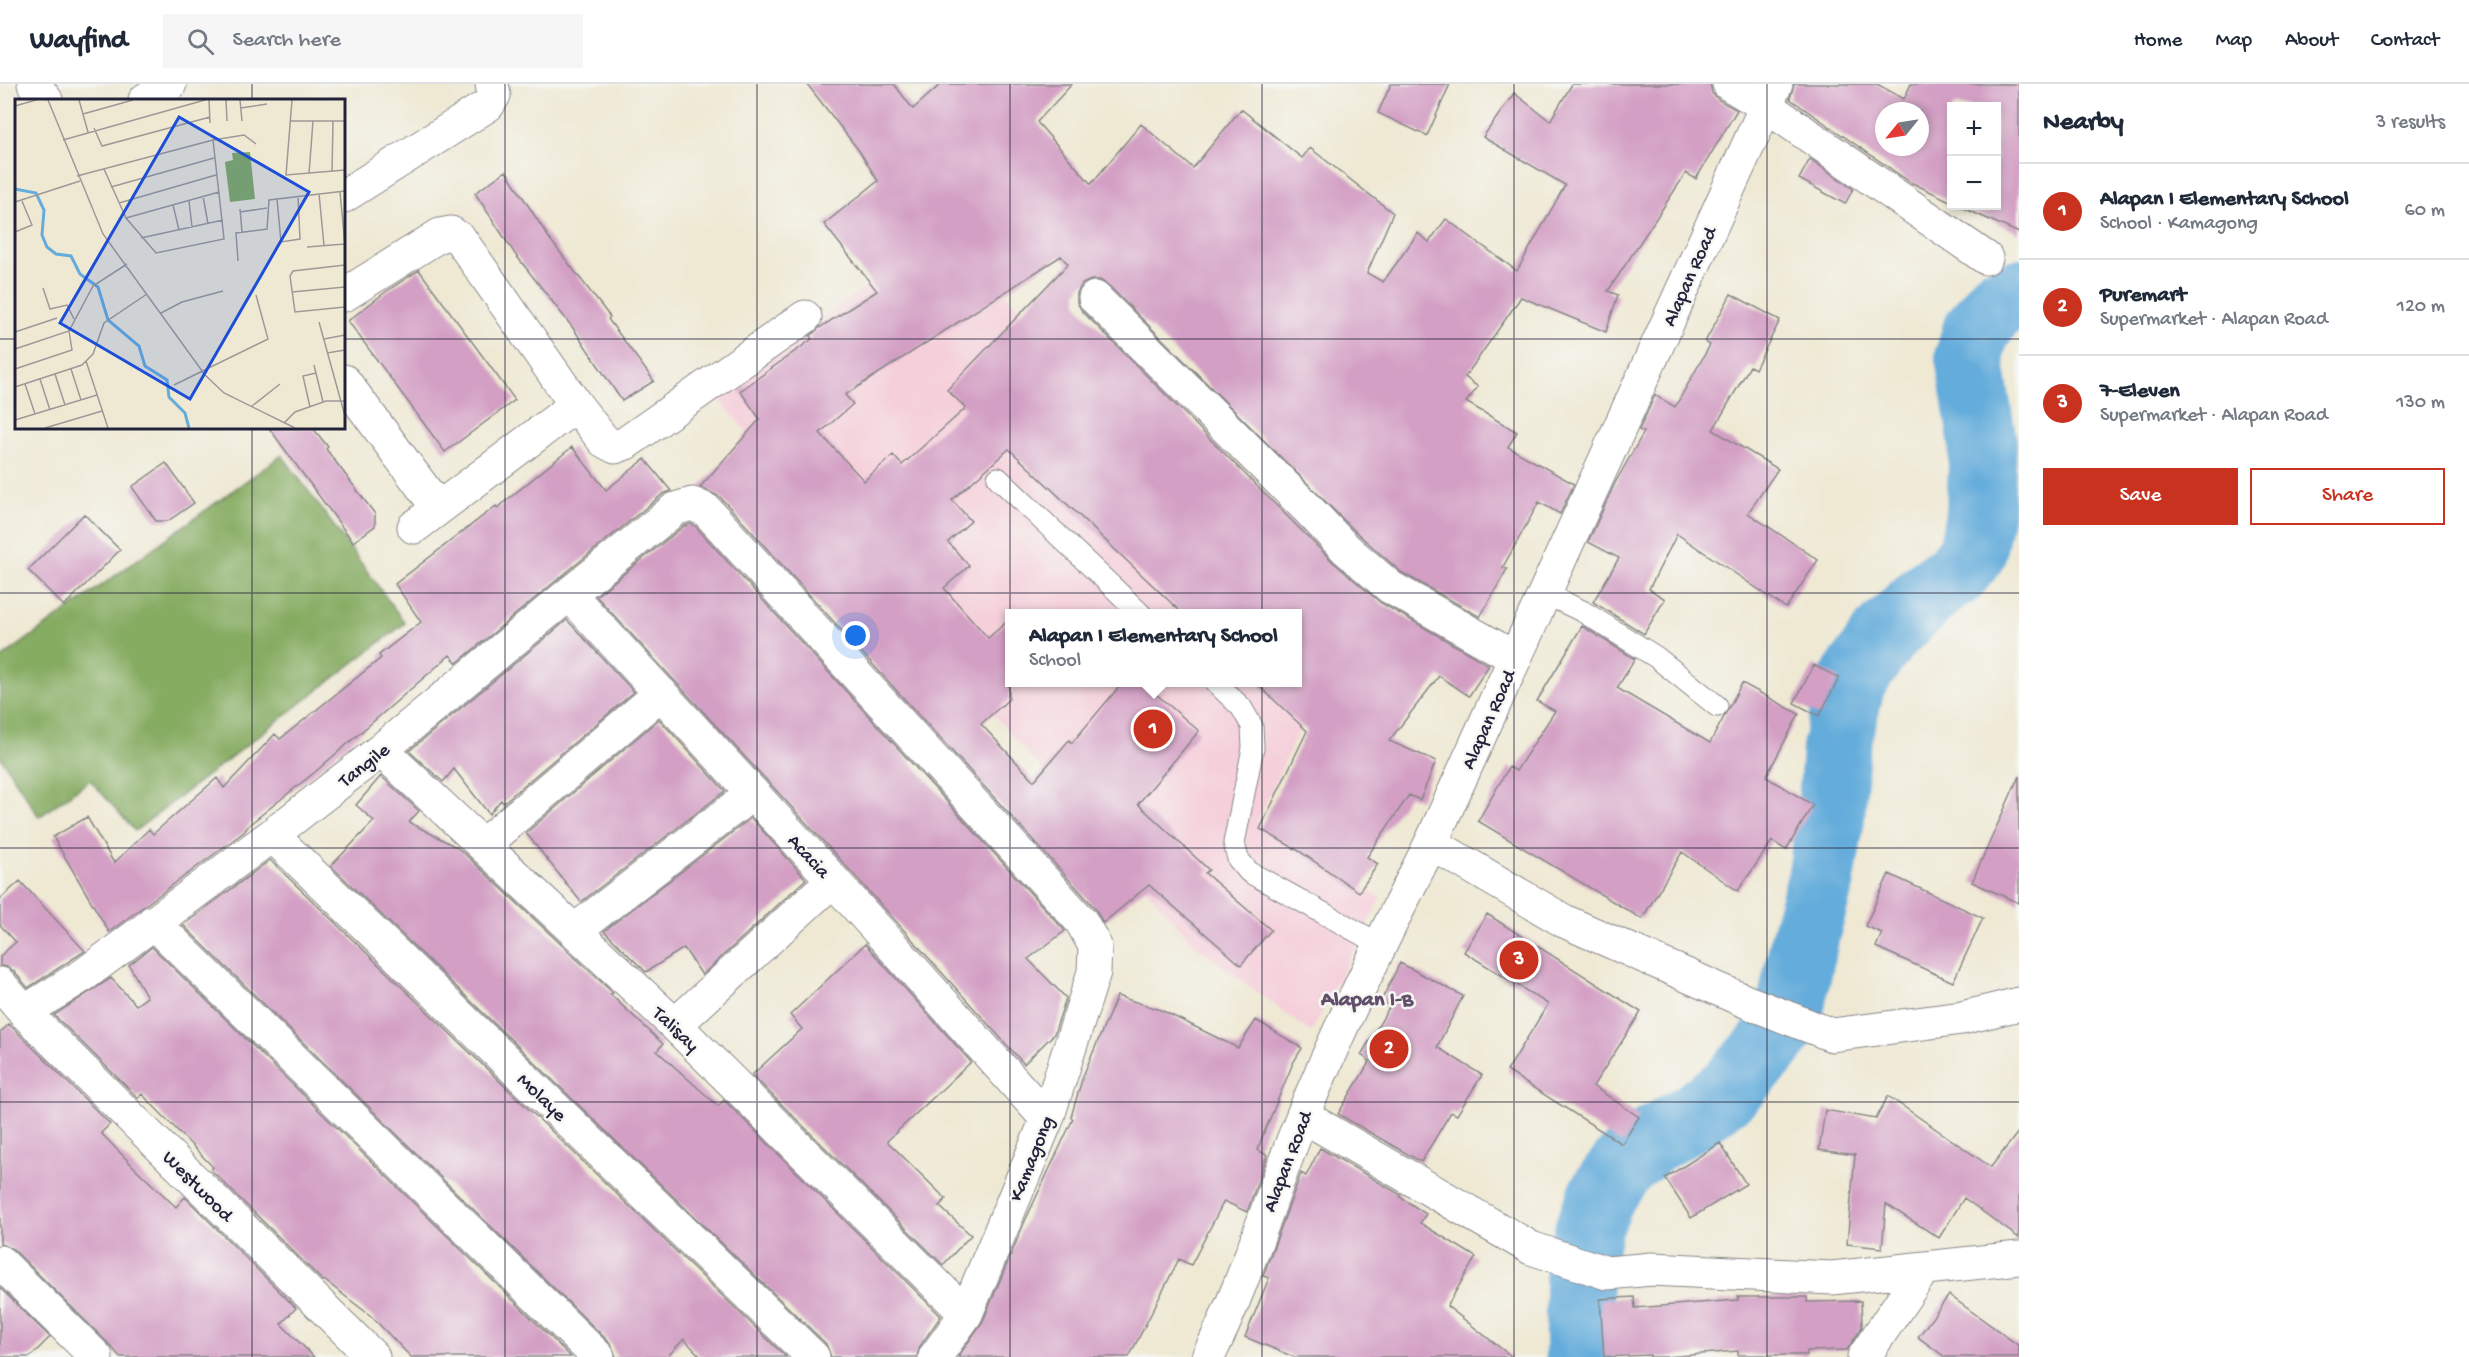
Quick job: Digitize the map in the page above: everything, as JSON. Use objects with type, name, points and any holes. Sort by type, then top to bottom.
[{"type":"street","points":[[34,84],[45,99]]},
{"type":"street","points":[[147,99],[170,84]]},
{"type":"street","points":[[345,195],[488,105],[494,95],[492,84]]},
{"type":"street","points":[[1729,84],[1771,95],[1986,258]]},
{"type":"street","name":"Alapan Road","points":[[1208,1357],[1229,1314],[1303,1116],[1381,945],[1431,843],[1771,95]]},
{"type":"street","points":[[345,294],[440,235],[451,233],[460,238],[576,405],[604,441],[615,447],[626,443],[805,317]]},
{"type":"street","points":[[1095,298],[1345,548],[1390,587],[1515,658]]},
{"type":"street","points":[[345,383],[426,517],[576,405]]},
{"type":"street","name":"Tangile","points":[[24,1012],[85,974],[272,835],[381,750],[675,509],[692,504],[706,510],[1065,903],[1081,921],[1095,946]]},
{"type":"street","name":"Acacia","points":[[569,594],[833,880],[1047,1119]]},
{"type":"street","points":[[483,845],[661,693]]},
{"type":"street","name":"Talisay","points":[[381,750],[675,1025],[966,1314]]},
{"type":"street","points":[[574,931],[753,793]]},
{"type":"street","name":"Molaye","points":[[272,835],[813,1357]]},
{"type":"street","points":[[1431,843],[1564,921],[1745,1001],[1832,1035],[1962,1018],[2019,1004]]},
{"type":"street","points":[[675,1025],[833,880]]},
{"type":"street","points":[[153,922],[598,1357]]},
{"type":"street","name":"Kamagong","points":[[935,1357],[966,1314],[1047,1119],[1094,972],[1095,946]]},
{"type":"street","name":"Westwood","points":[[0,984],[24,1012],[373,1357]]},
{"type":"street","points":[[1303,1116],[1531,1248],[1607,1273],[1652,1269],[1832,1278],[2019,1258]]},
{"type":"street","points":[[0,1262],[96,1357]]},
{"type":"street","points":[[1864,1357],[1924,1268]]},
{"type":"lane","points":[[998,478],[1137,609]]},
{"type":"lane","points":[[1544,593],[1582,611],[1656,657],[1717,706]]},
{"type":"lane","points":[[1220,687],[1241,707],[1252,726],[1253,748],[1234,843],[1238,859],[1249,872],[1381,945]]},
{"type":"shaded area","points":[[932,242],[995,283],[1342,637],[1257,822],[1351,883],[1381,897],[1311,1033],[1193,943],[712,392]]},
{"type":"green space","points":[[282,455],[405,623],[135,831],[90,780],[39,817],[0,756],[0,659]]},
{"type":"building","points":[[807,84],[894,84],[913,109],[941,84],[1072,84],[1037,122],[1091,184],[1141,124],[1193,168],[1241,109],[1302,158],[1310,148],[1393,213],[1367,273],[1383,282],[1418,233],[1429,242],[1446,219],[1517,271],[1565,185],[1483,137],[1514,93],[1550,121],[1572,84],[1710,84],[1712,93],[1719,100],[1737,110],[1696,179],[1686,173],[1608,291],[1618,295],[1606,332],[1521,297],[1465,377],[1478,387],[1466,402],[1517,432],[1508,447],[1574,484],[1560,514],[1539,502],[1503,567],[1507,569],[1480,617],[1401,572],[1358,534],[1108,285],[1100,280],[1091,280],[1082,284],[1077,293],[1077,302],[1082,311],[1333,562],[1381,603],[1489,665],[1469,696],[1439,676],[1389,741],[1436,761],[1420,800],[1409,795],[1367,857],[1378,864],[1359,892],[1299,851],[1260,829],[1307,731],[1260,687],[1302,687],[1302,609],[1178,609],[1009,449],[952,500],[971,521],[948,542],[969,566],[944,588],[988,638],[1005,623],[1005,687],[1009,687],[1009,699],[981,724],[1034,781],[1069,740],[1072,743],[1119,687],[1148,687],[1199,731],[1138,804],[1209,870],[1205,873],[1271,930],[1241,965],[1149,885],[1103,923],[1095,908],[720,497],[700,487],[760,419],[740,391],[812,339],[810,336],[819,328],[877,291],[824,224],[878,181],[860,152]],"holes":[[[1061,256],[1068,264],[947,390],[966,408],[902,465],[893,455],[864,481],[820,433],[853,404],[845,395]]]},
{"type":"building","points":[[1391,84],[1450,84],[1427,136],[1378,113]]},
{"type":"building","points":[[1794,84],[1877,84],[1904,99],[1911,84],[2019,84],[2019,233],[1968,210],[2001,210],[2001,102],[1947,102],[1947,200],[1910,182],[1790,99]]},
{"type":"building","points":[[1810,159],[1853,189],[1845,204],[1799,179]]},
{"type":"building","points":[[506,171],[549,238],[610,317],[608,319],[654,381],[622,401],[573,328],[515,254],[475,193]]},
{"type":"building","points":[[419,270],[515,400],[445,452],[348,321],[388,290]]},
{"type":"building","points":[[1731,294],[1780,320],[1755,369],[1750,366],[1713,430],[1778,469],[1748,513],[1818,560],[1786,608],[1677,534],[1649,589],[1665,599],[1644,634],[1593,602],[1619,558],[1588,542],[1615,483],[1644,432],[1639,430],[1655,395],[1675,407],[1710,345],[1705,342]]},
{"type":"building","points":[[270,429],[314,429],[328,447],[326,449],[375,514],[375,526],[353,542]]},
{"type":"building","points":[[572,447],[606,490],[645,459],[671,491],[663,494],[457,663],[450,655],[315,772],[250,824],[244,832],[109,932],[53,837],[87,817],[114,863],[149,829],[153,834],[217,778],[224,788],[275,734],[280,739],[381,658],[379,655],[421,622],[395,584],[496,506],[497,508]]},
{"type":"building","points":[[166,463],[194,503],[168,521],[156,521],[132,487]]},
{"type":"building","points":[[84,514],[120,550],[64,606],[28,570]]},
{"type":"building","points":[[691,524],[1065,931],[1028,959],[1066,998],[1054,1034],[1024,1064],[847,867],[596,596],[684,526]]},
{"type":"building","points":[[567,620],[634,692],[503,803],[501,800],[489,814],[454,769],[443,782],[409,751]]},
{"type":"building","points":[[1582,626],[1635,659],[1617,688],[1710,743],[1742,683],[1799,714],[1766,777],[1813,805],[1786,850],[1772,841],[1738,891],[1682,852],[1642,919],[1478,821],[1509,767],[1516,771],[1555,711],[1537,701]]},
{"type":"building","points":[[1814,665],[1839,678],[1819,716],[1794,703]]},
{"type":"building","points":[[659,719],[725,791],[581,902],[526,833]]},
{"type":"building","points":[[381,776],[419,811],[409,822],[456,847],[466,855],[613,993],[610,994],[663,1044],[657,1051],[718,1106],[724,1100],[941,1316],[920,1346],[917,1357],[831,1357],[826,1344],[331,866],[374,821],[356,805]]},
{"type":"building","points":[[2019,776],[2019,903],[1972,882]]},
{"type":"building","points":[[751,818],[806,879],[702,975],[684,948],[646,972],[604,931]]},
{"type":"building","points":[[270,860],[786,1357],[701,1357],[684,1339],[667,1357],[616,1357],[611,1344],[183,925]]},
{"type":"building","points":[[1889,874],[1983,918],[1953,982],[1876,947],[1882,933],[1865,926]]},
{"type":"building","points":[[20,881],[85,951],[28,988],[14,971],[0,966],[0,956],[16,942],[0,925],[0,899]]},
{"type":"building","points":[[1487,914],[1641,1012],[1593,1086],[1639,1117],[1622,1144],[1507,1071],[1548,1004],[1464,952]]},
{"type":"building","points":[[865,944],[971,1062],[887,1141],[946,1199],[939,1206],[971,1235],[943,1265],[752,1075],[802,1029],[790,1015]]},
{"type":"building","points":[[152,947],[571,1357],[411,1357],[371,1316],[323,1281],[211,1170],[213,1167],[142,1094],[138,1098],[54,1015],[111,978],[136,1005],[147,997],[129,965]]},
{"type":"building","points":[[1400,963],[1463,996],[1437,1047],[1482,1075],[1457,1115],[1451,1112],[1421,1162],[1338,1114],[1370,1061],[1361,1055],[1390,1006],[1381,1001]]},
{"type":"building","points":[[1117,996],[1161,1010],[1238,1048],[1256,1020],[1302,1048],[1293,1063],[1257,1150],[1267,1155],[1247,1212],[1224,1201],[1191,1265],[1179,1259],[1129,1357],[958,1357],[983,1321],[1025,1221],[1073,1119],[1071,1117],[1083,1076]]},
{"type":"building","points":[[9,1024],[110,1124],[101,1133],[136,1169],[176,1207],[185,1197],[296,1308],[281,1324],[314,1357],[120,1357],[13,1249],[0,1244],[0,1033]]},
{"type":"building","points":[[1888,1096],[1991,1167],[2019,1131],[2019,1238],[1964,1198],[1939,1238],[1886,1204],[1882,1248],[1847,1244],[1855,1155],[1819,1150],[1825,1110],[1876,1119]]},
{"type":"building","points":[[1720,1143],[1746,1184],[1691,1218],[1665,1178]]},
{"type":"building","points":[[1320,1148],[1401,1195],[1400,1197],[1426,1214],[1420,1223],[1476,1257],[1447,1306],[1512,1357],[1294,1357],[1245,1337],[1269,1278],[1263,1276],[1301,1173],[1306,1176]]},
{"type":"building","points":[[0,1288],[50,1337],[30,1357],[0,1357]]},
{"type":"building","points":[[1949,1295],[2019,1346],[2019,1357],[1945,1357],[1918,1337]]},
{"type":"building","points":[[1634,1297],[1635,1308],[1738,1300],[1738,1297],[1807,1297],[1807,1302],[1861,1301],[1862,1327],[1847,1350],[1807,1351],[1807,1355],[1738,1355],[1738,1351],[1666,1357],[1650,1357],[1650,1355],[1604,1357],[1600,1299]]},
{"type":"waterway","points":[[1579,1357],[1579,1268],[1589,1227],[1604,1191],[1625,1164],[1654,1139],[1694,1116],[1729,1090],[1766,1050],[1788,1019],[1806,933],[1821,879],[1831,817],[1836,748],[1852,682],[1885,635],[1933,589],[1955,574],[1972,553],[1980,510],[1983,444],[1969,357],[1976,331],[1998,302],[2019,293]]},
{"type":"place","name":"Alapan I Elementary School","points":[[1153,729]]},
{"type":"place","name":"7-Eleven","points":[[1519,960]]},
{"type":"place","name":"Puremart","points":[[1389,1049]]},
{"type":"district","name":"Alapan I-B","points":[[1367,997]]}]
